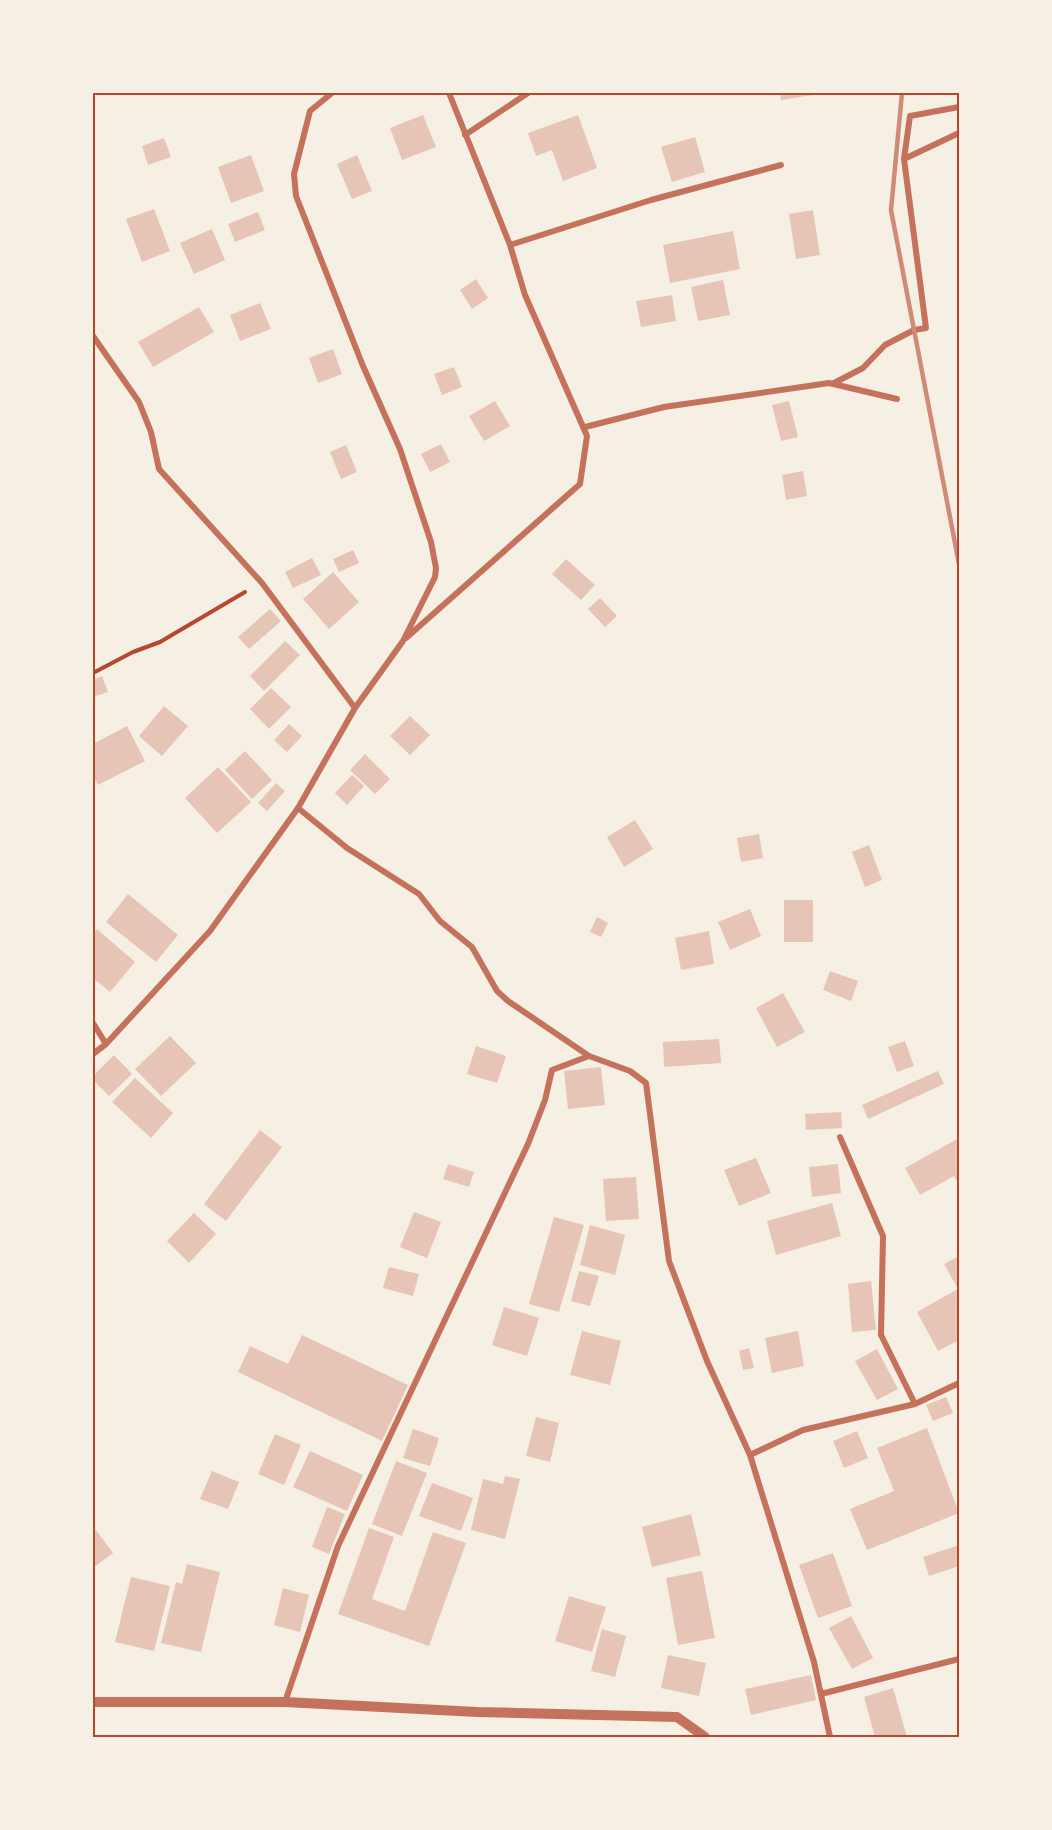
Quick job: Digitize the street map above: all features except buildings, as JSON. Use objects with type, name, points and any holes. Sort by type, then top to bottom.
[{"type":"street","points":[[93,1054],[106,1044],[210,931],[298,808],[355,708],[403,640],[435,578],[436,568],[431,542],[400,449],[363,366],[296,195],[294,174],[310,111],[332,93]]},
{"type":"street","points":[[403,640],[580,483],[587,436],[525,295],[510,245],[449,93]]},
{"type":"street","points":[[465,135],[528,93]]},
{"type":"street","points":[[585,427],[664,407],[834,383],[863,368],[885,345],[914,330],[926,328],[904,159],[910,116],[959,107]]},
{"type":"street","points":[[904,159],[959,133]]},
{"type":"street","points":[[510,245],[651,200],[781,165]]},
{"type":"street","points":[[93,336],[138,402],[152,432],[159,469],[262,583],[355,708]]},
{"type":"street","points":[[834,383],[897,399]]},
{"type":"street","points":[[298,808],[347,848],[419,894],[440,921],[472,947],[497,991],[508,1001],[589,1056],[630,1071],[646,1083],[669,1261],[707,1361],[750,1455],[821,1694],[830,1737]]},
{"type":"street","points":[[93,1023],[106,1044]]},
{"type":"street","points":[[285,1702],[338,1546],[528,1144],[545,1100],[552,1070],[589,1056]]},
{"type":"street","points":[[840,1137],[885,1242],[881,1335],[915,1404]]},
{"type":"street","points":[[750,1455],[803,1430],[915,1404],[959,1383]]},
{"type":"street","points":[[821,1694],[959,1659]]},
{"type":"street","points":[[93,1702],[285,1702],[477,1712],[677,1717],[705,1737]]},
{"type":"path","points":[[93,673],[133,652],[160,642],[262,583]]},
{"type":"railway","points":[[902,93],[891,210],[959,564]]}]
